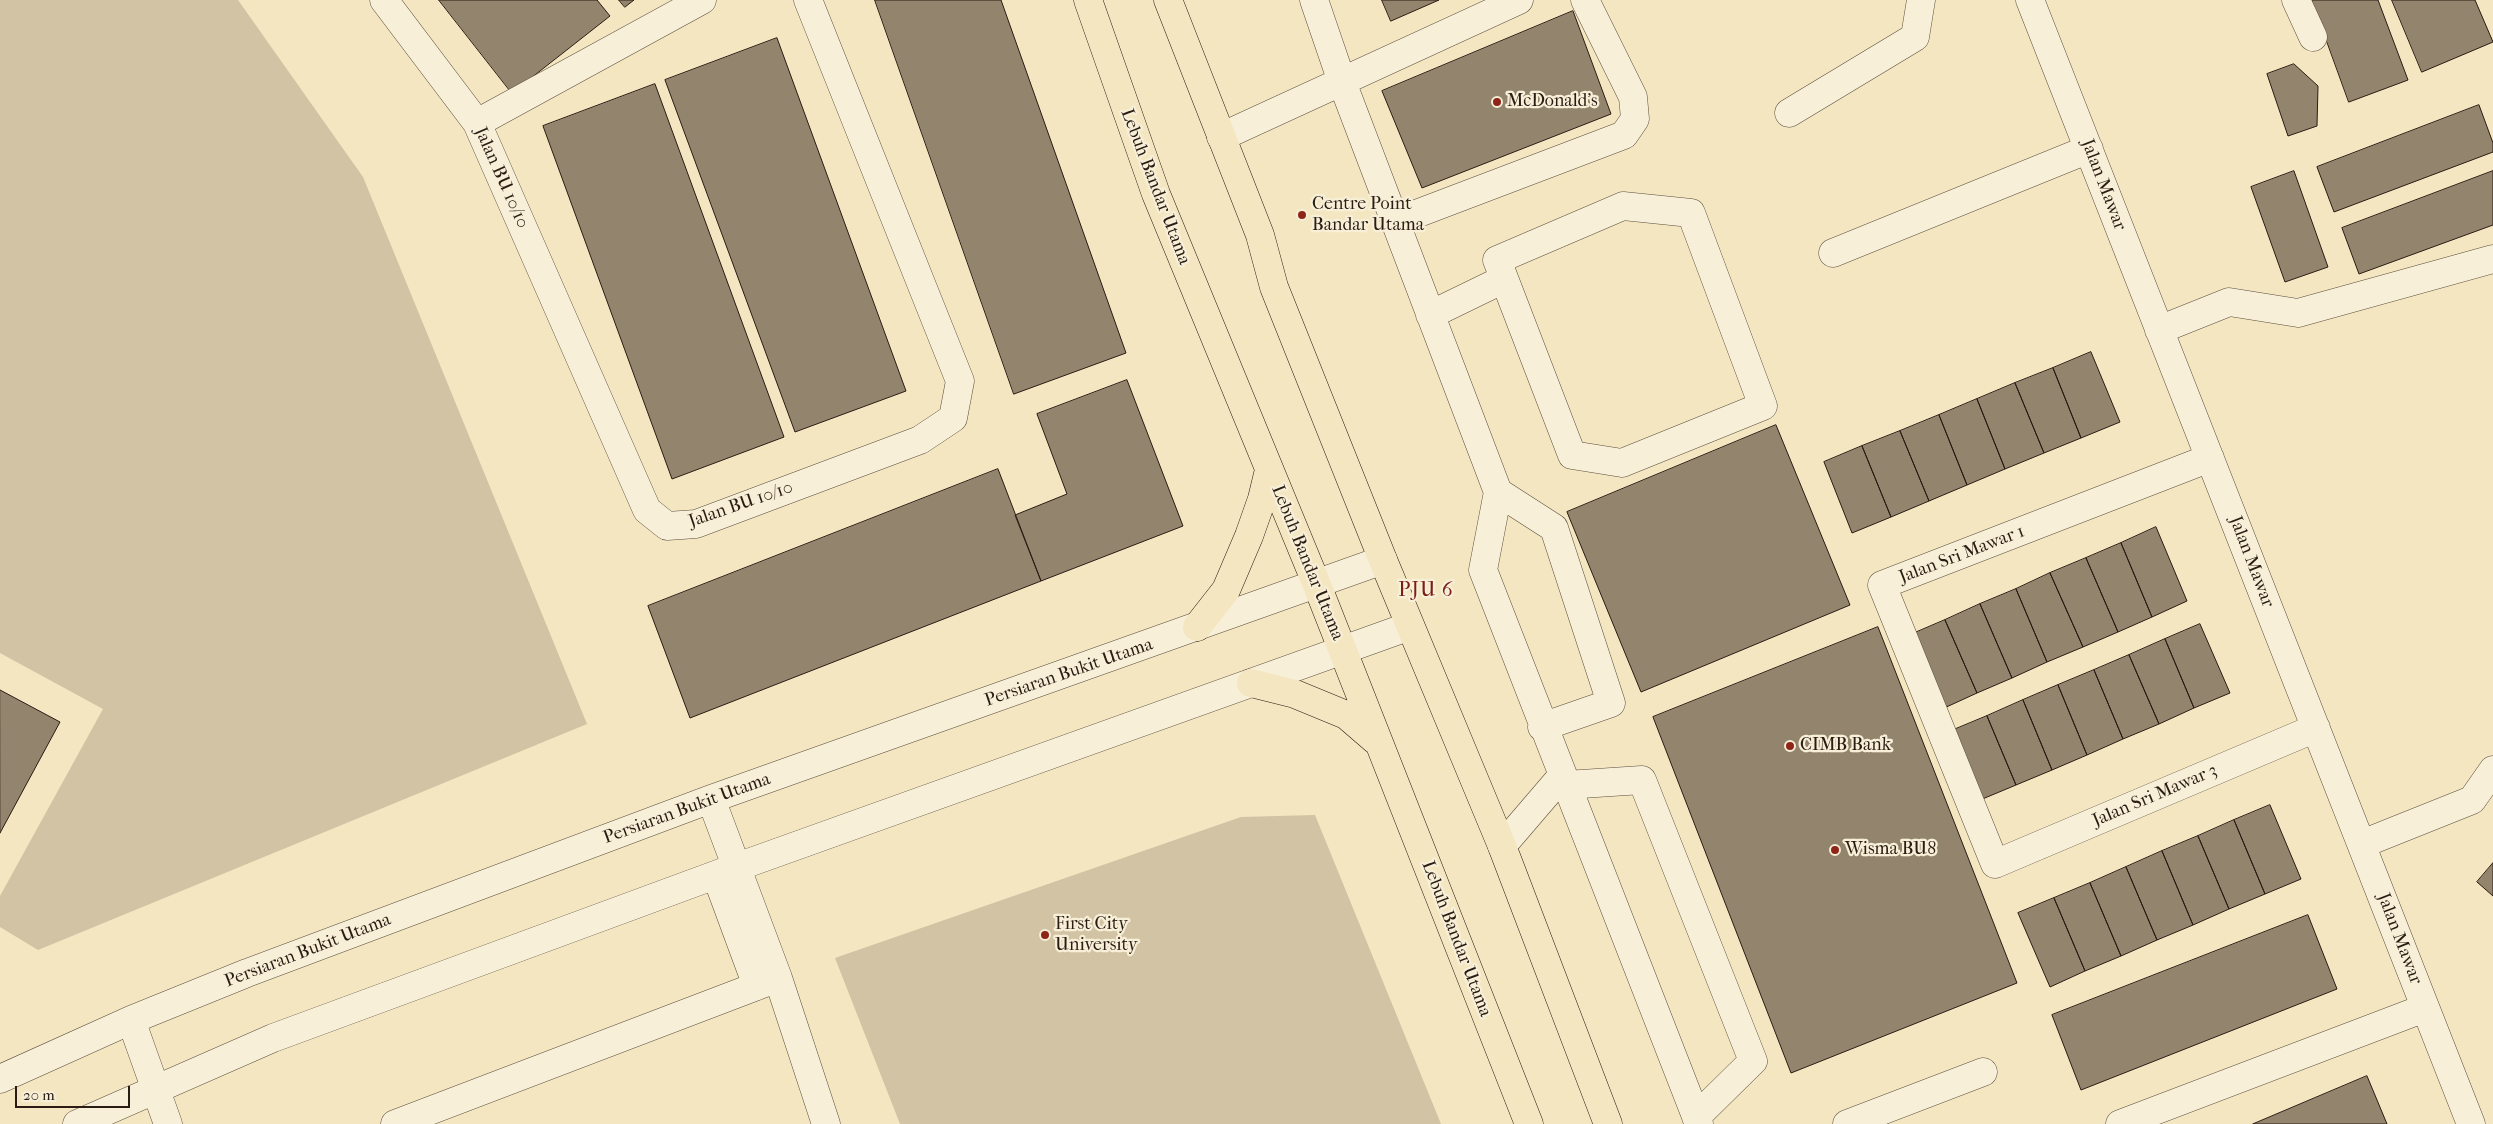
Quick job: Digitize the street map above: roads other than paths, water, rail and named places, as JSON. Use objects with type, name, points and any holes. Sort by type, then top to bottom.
[{"type":"main road","name":"Lebuh Bandar Utama","points":[[1088,0],[1156,194],[1317,585],[1529,1124]]},
{"type":"main road","points":[[1168,0],[1260,235],[1274,287],[1383,560],[1502,846],[1608,1124]]},
{"type":"main road","points":[[1197,627],[1226,590],[1249,536],[1262,499],[1269,470]]},
{"type":"main road","points":[[1251,683],[1294,694],[1346,715],[1380,745]]},
{"type":"street","name":"Jalan BU 10/10","points":[[384,0],[477,124],[647,510],[668,526],[696,524],[920,440],[953,418],[960,381],[808,0]]},
{"type":"street","points":[[477,124],[702,0]]},
{"type":"street","points":[[1314,0],[1342,82],[1498,492],[1483,570],[1542,726],[1564,780],[1698,1120],[1753,1061],[1642,780],[1564,780],[1502,846]]},
{"type":"street","points":[[1221,137],[1519,0]]},
{"type":"street","points":[[1395,222],[1624,135],[1635,119],[1633,97],[1585,0]]},
{"type":"street","points":[[1790,113],[1915,37],[1921,0]]},
{"type":"street","name":"Jalan Mawar","points":[[2030,0],[2471,1124]]},
{"type":"street","points":[[2296,0],[2314,37]]},
{"type":"street","points":[[1832,253],[2089,149]]},
{"type":"street","points":[[1623,206],[1691,213],[1763,406],[1622,462],[1572,455],[1504,279],[1497,260],[1623,206]]},
{"type":"street","points":[[2159,330],[2229,302],[2298,313],[2493,259]]},
{"type":"street","points":[[1430,315],[1504,279]]},
{"type":"street","name":"Jalan Sri Mawar 1","points":[[1995,864],[1882,585],[2210,458]]},
{"type":"street","points":[[1498,492],[1554,528],[1611,703],[1542,726]]},
{"type":"street","name":"Persiaran Bukit Utama","points":[[0,1079],[131,1020],[247,973],[711,799],[1383,560]]},
{"type":"street","points":[[77,1124],[273,1038],[726,871],[1410,626]]},
{"type":"street","name":"Jalan Sri Mawar 3","points":[[1995,864],[2316,728]]},
{"type":"street","points":[[2362,844],[2472,800],[2493,770]]},
{"type":"street","points":[[711,799],[726,871],[768,982],[826,1124]]},
{"type":"street","points":[[395,1124],[768,982]]},
{"type":"street","points":[[2120,1124],[2426,1008]]},
{"type":"street","points":[[131,1020],[168,1124]]},
{"type":"street","points":[[1847,1124],[1983,1072]]},
{"type":"place","name":"McDonald's","points":[[1497,102]]},
{"type":"place","name":"Centre Point Bandar Utama","points":[[1302,215]]},
{"type":"place","name":"CIMB Bank","points":[[1790,746]]},
{"type":"place","name":"Wisma BU8","points":[[1835,850]]},
{"type":"place","name":"First City University","points":[[1045,935]]},
{"type":"district","name":"PJU 6","points":[[1426,591]]}]
